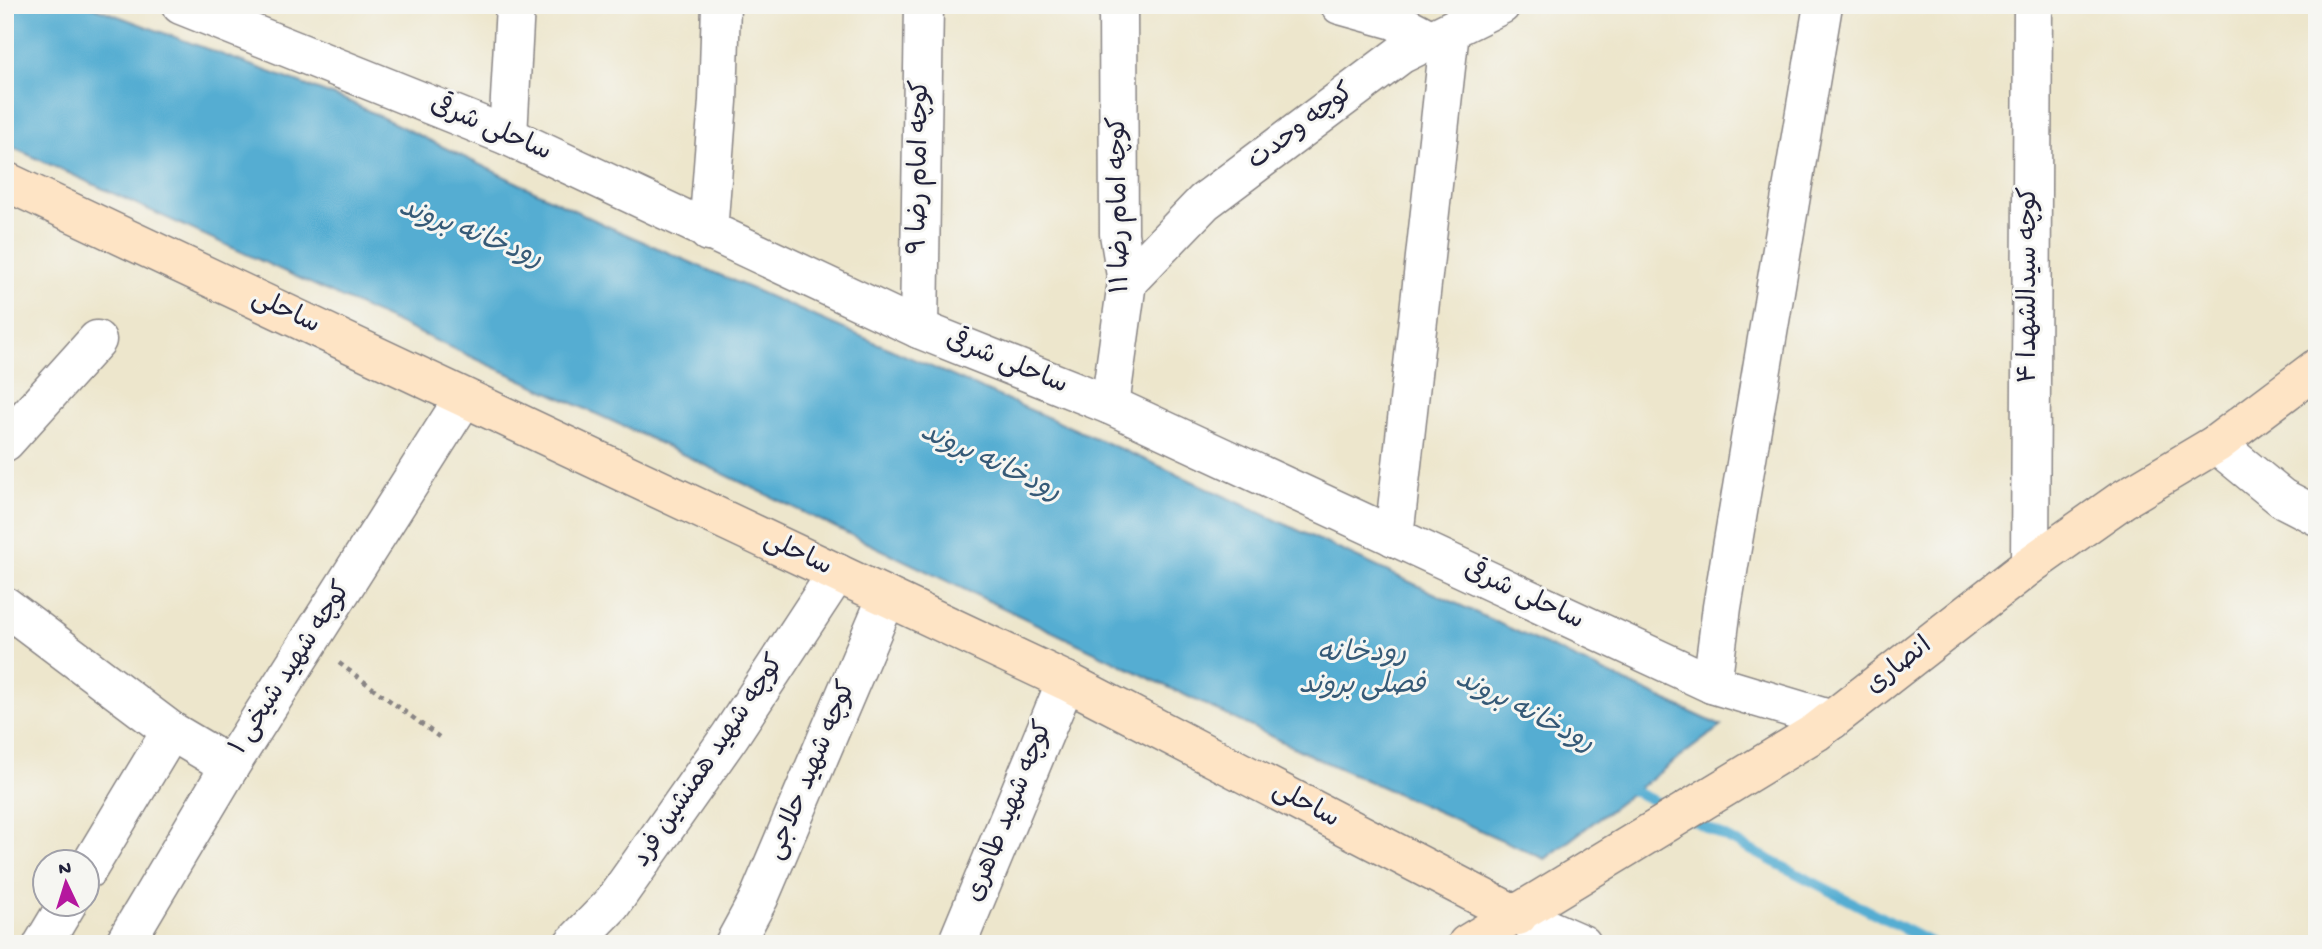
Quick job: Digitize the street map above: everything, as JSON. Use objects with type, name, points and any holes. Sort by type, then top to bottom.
[{"type":"main road","name":"ساحلی","points":[[5,181],[1066,681],[1518,916]]},
{"type":"main road","name":"انصاری","points":[[1467,944],[1518,916],[1824,726],[2030,565],[2122,500],[2216,444],[2317,368]]},
{"type":"street","name":"ساحلی شرقی","points":[[181,5],[238,16],[508,136],[919,329],[1110,405],[1712,684],[1824,726]]},
{"type":"street","points":[[508,136],[515,5]]},
{"type":"street","points":[[708,232],[719,101],[721,5]]},
{"type":"street","name":"کوچه امام رضا ۹","points":[[919,329],[924,5]]},
{"type":"street","name":"کوچه امام رضا ۱۱","points":[[1110,405],[1127,282],[1119,234],[1118,5]]},
{"type":"street","points":[[1340,5],[1441,35],[1394,537]]},
{"type":"street","name":"کوچه وحدت","points":[[1127,282],[1204,202],[1400,55],[1501,5]]},
{"type":"street","points":[[1712,684],[1722,607],[1823,5]]},
{"type":"street","name":"کوچه سیدالشهدا ۴","points":[[2030,565],[2033,5]]},
{"type":"street","points":[[5,442],[97,340]]},
{"type":"street","name":"کوچه شهید شیخی ۱","points":[[124,944],[230,766],[464,398]]},
{"type":"street","points":[[2216,444],[2300,496],[2317,516]]},
{"type":"street","name":"کوچه شهید همنشین فرد","points":[[573,944],[611,905],[730,736],[837,573]]},
{"type":"street","name":"کوچه شهید حلاجی","points":[[734,944],[759,898],[887,597]]},
{"type":"street","points":[[5,606],[171,731],[230,766]]},
{"type":"street","name":"کوچه شهید طاهری","points":[[957,944],[1066,681]]},
{"type":"street","points":[[101,848],[171,731]]},
{"type":"street","name":"ساحلی","points":[[1518,916],[1582,944]]},
{"type":"street","points":[[43,944],[59,918]]},
{"type":"path","points":[[310,642],[439,737]]},
{"type":"water","name":"رودخانه فصلی بروند","points":[[5,5],[88,5],[348,101],[607,226],[1155,464],[1721,726],[1545,859],[1314,757],[636,432],[5,144]]},
{"type":"waterway","name":"رودخانه بروند","points":[[1621,785],[1673,810]]},
{"type":"waterway","name":"رودخانه بروند","points":[[1690,819],[1934,944]]}]
